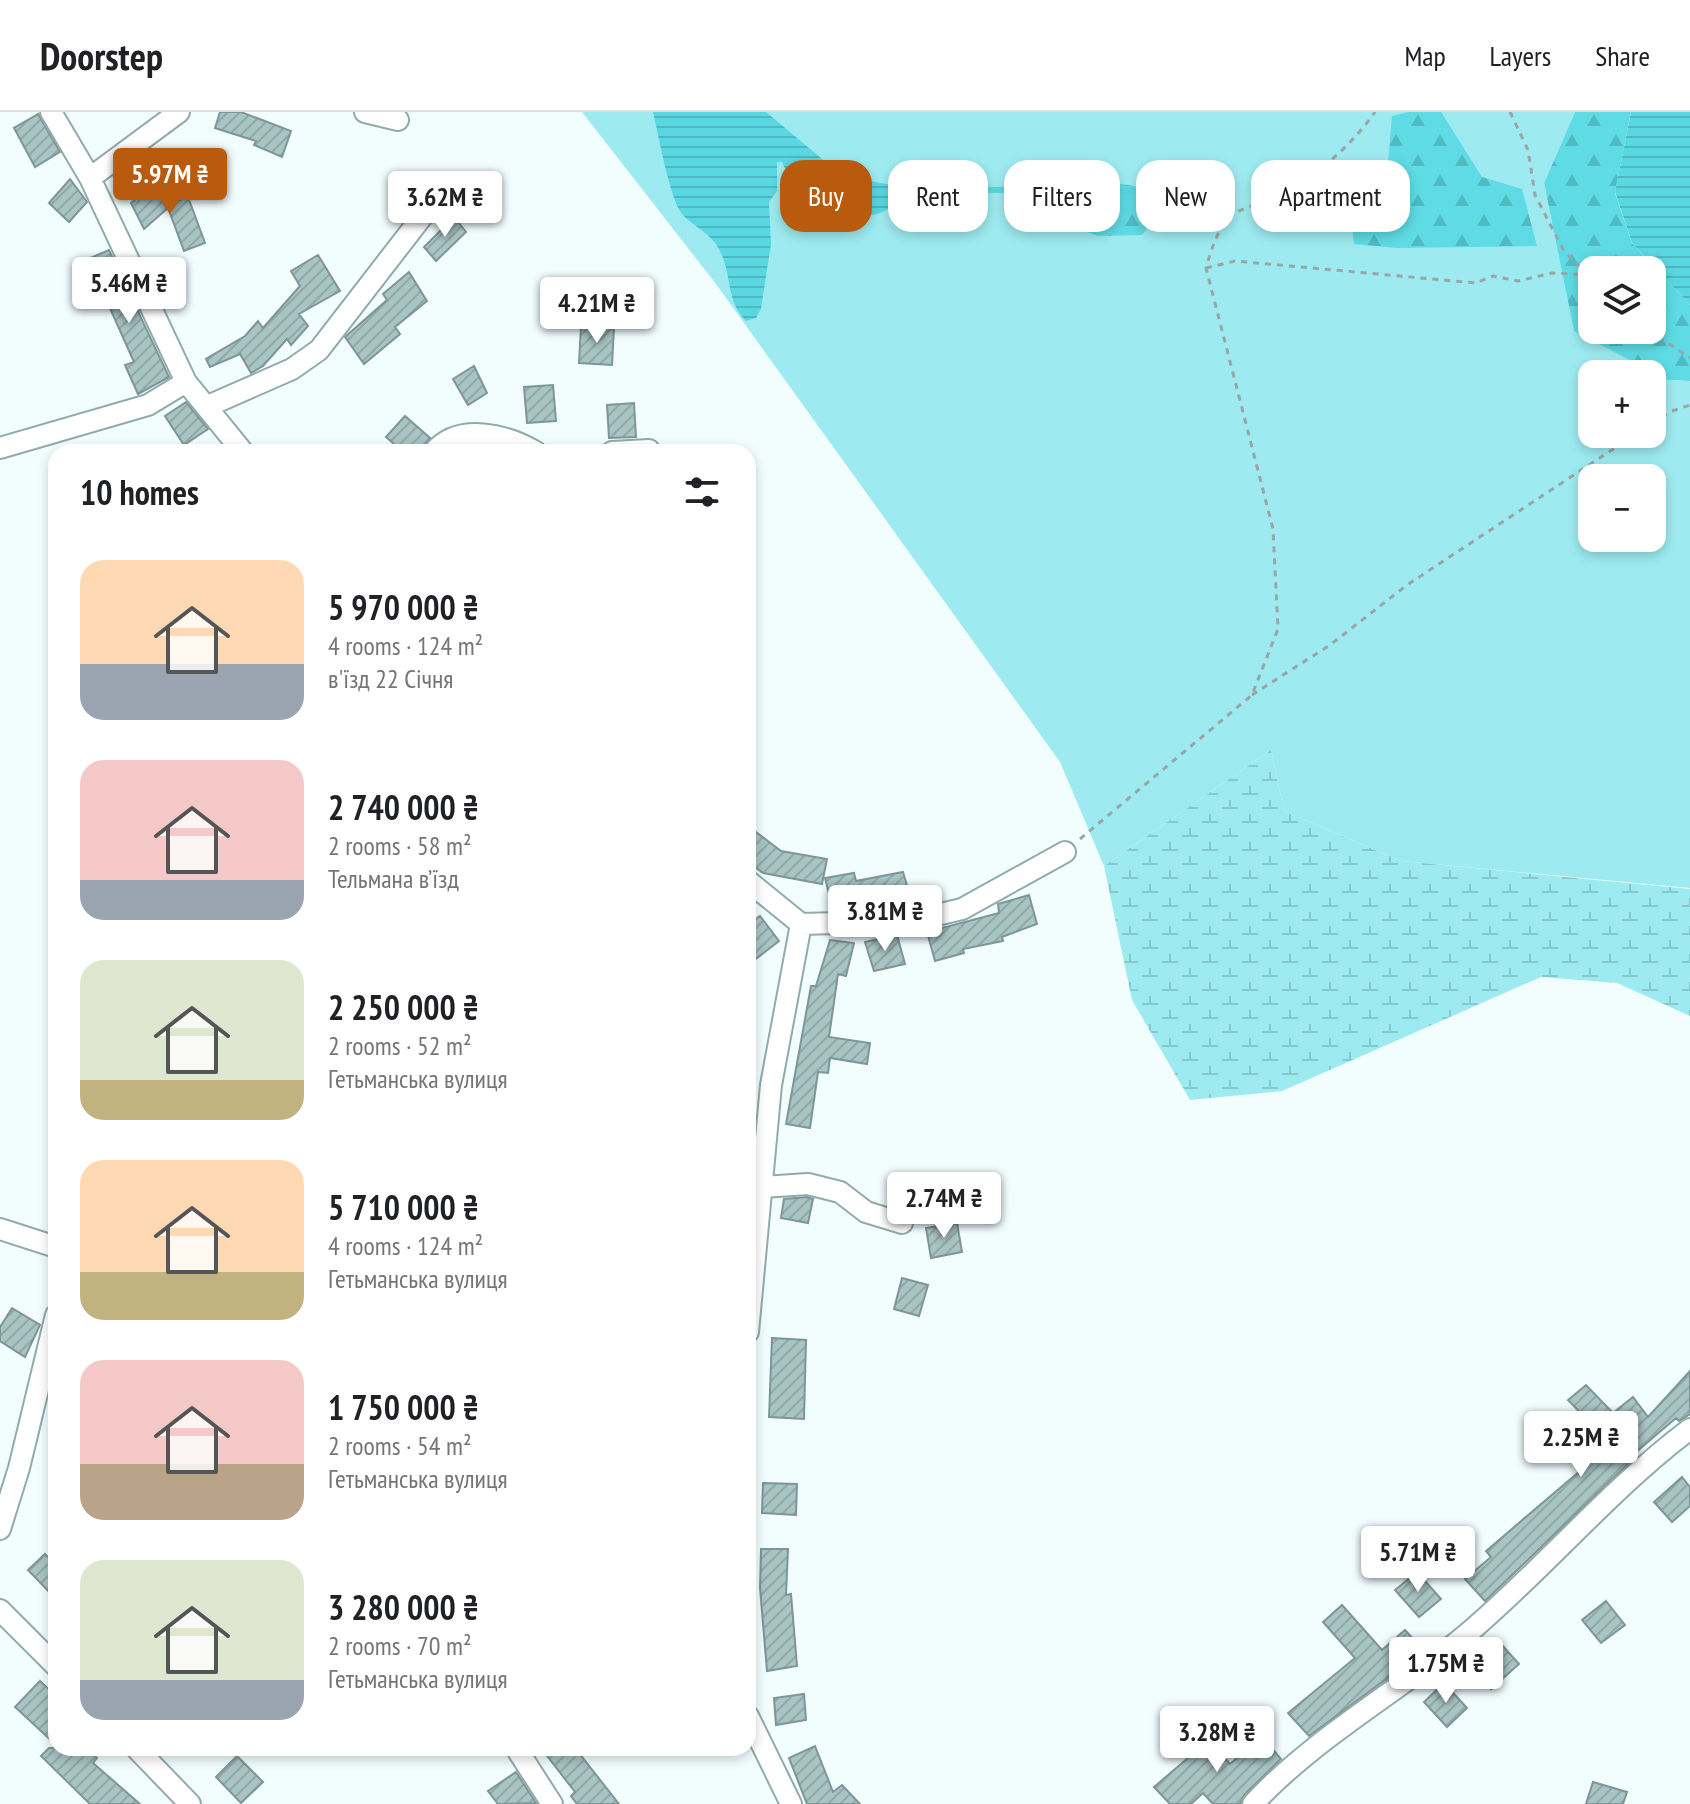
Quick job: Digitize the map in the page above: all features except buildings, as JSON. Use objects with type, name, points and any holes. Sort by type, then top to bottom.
[{"type":"street","points":[[51,112],[90,178],[186,382],[237,444]]},
{"type":"street","points":[[90,178],[179,112]]},
{"type":"street","points":[[365,112],[398,120]]},
{"type":"street","points":[[208,406],[292,369],[319,350],[428,209]]},
{"type":"street","points":[[0,448],[148,405],[186,382]]},
{"type":"street","points":[[441,444],[473,432],[522,444]]},
{"type":"street","points":[[756,887],[801,924],[911,921],[962,909],[1065,852]]},
{"type":"street","points":[[756,1248],[771,1085],[801,924]]},
{"type":"street","points":[[762,1187],[808,1184],[840,1192],[866,1212],[902,1223]]},
{"type":"street","points":[[0,1229],[48,1244]]},
{"type":"street","points":[[0,1529],[19,1468],[48,1348]]},
{"type":"street","points":[[1253,1804],[1282,1773],[1467,1634],[1654,1456],[1690,1429]]},
{"type":"street","points":[[0,1610],[48,1658]]},
{"type":"street","points":[[756,1732],[791,1804]]},
{"type":"street","points":[[144,1756],[190,1804]]},
{"type":"street","points":[[521,1756],[552,1804]]},
{"type":"path","points":[[1252,695],[1278,629],[1273,529],[1206,268],[1215,235],[1236,210],[1293,188],[1357,138],[1375,112]]},
{"type":"path","points":[[1510,112],[1528,150],[1535,195],[1564,251],[1578,265]]},
{"type":"path","points":[[1206,268],[1235,261],[1476,283],[1493,276],[1518,281],[1552,273],[1578,274]]},
{"type":"path","points":[[1666,342],[1690,358]]},
{"type":"path","points":[[1666,414],[1690,405]]},
{"type":"path","points":[[1065,852],[1252,695],[1330,645],[1407,585],[1615,448]]},
{"type":"green space","points":[[582,112],[1575,112],[1544,183],[1574,330],[1578,332],[1578,344],[1600,344],[1630,360],[1578,360],[1578,448],[1666,448],[1666,379],[1690,381],[1690,888],[1401,861],[1284,811],[1271,750],[1104,866],[1060,762],[716,284]]},
{"type":"green space","points":[[1409,112],[1441,112],[1482,177],[1522,189],[1537,246],[1397,248],[1354,244],[1353,232],[1410,232],[1410,160],[1388,160],[1392,116]]},
{"type":"green space","points":[[1575,112],[1631,112],[1615,193],[1632,243],[1644,256],[1578,256],[1578,333],[1574,331],[1544,183]]},
{"type":"green space","points":[[1120,184],[1136,187],[1136,232],[1144,232],[1142,235],[1098,236],[1087,232],[1120,232]]},
{"type":"green space","points":[[1666,279],[1690,305],[1690,381],[1666,379],[1666,360],[1630,360],[1599,344],[1666,344]]},
{"type":"green space","points":[[1271,750],[1284,811],[1401,861],[1690,889],[1690,1016],[1617,983],[1541,977],[1282,1091],[1190,1100],[1132,1000],[1104,866]]},
{"type":"shaded area","points":[[653,112],[766,112],[823,160],[777,162],[777,191],[769,202],[771,244],[761,309],[756,318],[746,321],[740,313],[732,297],[718,246],[682,214],[669,181]]},
{"type":"shaded area","points":[[1631,112],[1690,112],[1690,305],[1666,279],[1666,256],[1644,256],[1632,243],[1615,192]]},
{"type":"shaded area","points":[[872,181],[888,184],[888,208],[873,215]]},
{"type":"waterway","points":[[988,190],[1136,192]]}]
